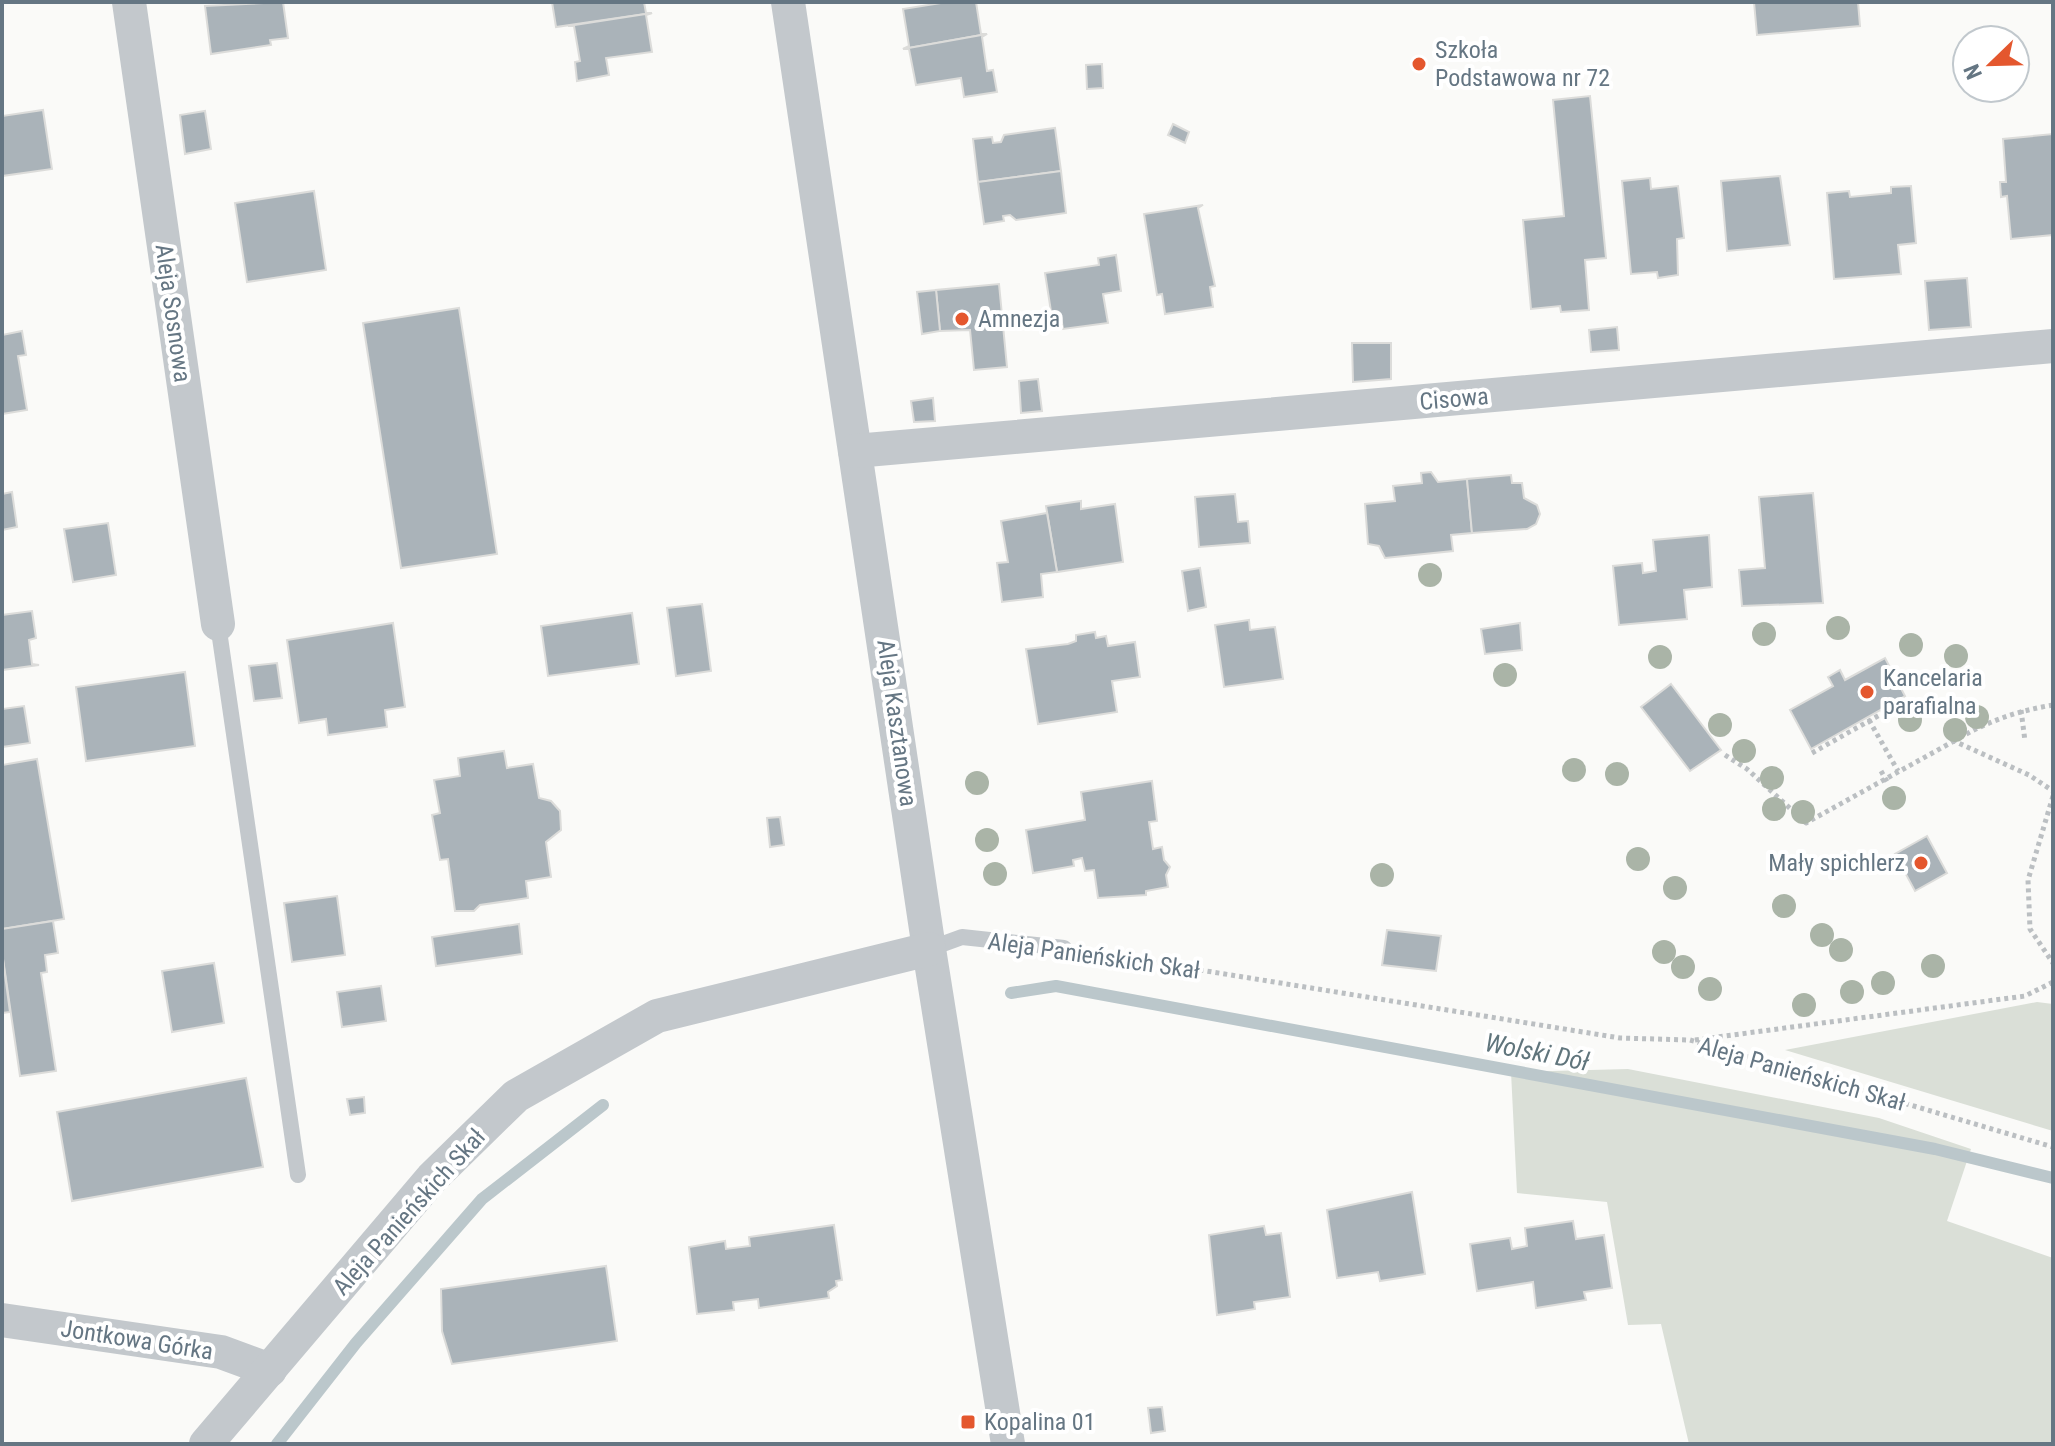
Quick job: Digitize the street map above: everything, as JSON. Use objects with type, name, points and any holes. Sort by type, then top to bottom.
[{"type":"street","name":"Aleja Sosnowa","points":[[129,2],[218,624]]},
{"type":"street","name":"Aleja Kasztanowa","points":[[788,2],[929,949],[1008,1444]]},
{"type":"street","name":"Cisowa","points":[[855,451],[2053,346]]},
{"type":"street","name":"Aleja Panieńskich Skał","points":[[206,1444],[432,1178],[516,1096],[657,1016],[929,949]]},
{"type":"street","name":"Jontkowa Górka","points":[[2,1320],[221,1352],[270,1370]]},
{"type":"lane","points":[[218,624],[298,1175]]},
{"type":"lane","name":"Aleja Panieńskich Skał","points":[[929,949],[962,937],[1064,948]]},
{"type":"path","points":[[1812,753],[1908,699]]},
{"type":"path","points":[[1725,755],[1747,769],[1806,823],[1887,781],[1898,771],[1981,725],[2021,710],[2053,705]]},
{"type":"path","points":[[2021,710],[2025,741]]},
{"type":"path","points":[[1869,720],[1898,771]]},
{"type":"path","points":[[1954,741],[2042,782],[2053,794],[2028,880],[2030,929],[2053,963]]},
{"type":"path","points":[[1881,771],[1887,781]]},
{"type":"path","name":"Aleja Panieńskich Skał","points":[[1064,948],[1620,1038],[1690,1040],[2053,1147]]},
{"type":"path","points":[[1690,1040],[2025,996],[2053,982]]},
{"type":"shaded area","points":[[2037,1002],[2053,1004],[2053,1131],[1785,1050]]},
{"type":"shaded area","points":[[1628,1069],[1879,1118],[1971,1149],[1947,1221],[2053,1258],[2053,1444],[1689,1444],[1661,1324],[1628,1325],[1607,1202],[1517,1193],[1511,1072]]},
{"type":"building","points":[[283,2],[288,38],[270,40],[271,45],[211,54],[205,6]]},
{"type":"building","points":[[552,2],[644,2],[646,13],[652,13],[556,27]]},
{"type":"building","points":[[947,2],[976,2],[981,34],[987,34],[903,49],[909,46],[903,9]]},
{"type":"building","points":[[1754,2],[1858,2],[1860,26],[1757,35]]},
{"type":"building","points":[[652,13],[646,15],[652,52],[606,58],[609,75],[577,81],[575,62],[580,61],[574,26],[568,26]]},
{"type":"building","points":[[987,34],[982,37],[987,71],[993,70],[997,92],[964,97],[961,78],[916,85],[909,49],[903,49]]},
{"type":"building","points":[[1102,64],[1103,88],[1087,89],[1086,65]]},
{"type":"building","points":[[1590,96],[1606,258],[1585,260],[1589,310],[1561,312],[1560,306],[1531,309],[1523,220],[1564,216],[1553,100]]},
{"type":"building","points":[[43,110],[52,169],[2,176],[2,116]]},
{"type":"building","points":[[205,111],[211,149],[185,154],[180,115]]},
{"type":"building","points":[[1173,124],[1189,132],[1185,143],[1168,135]]},
{"type":"building","points":[[1055,128],[1061,171],[978,182],[973,139],[992,137],[993,143],[1001,142],[1004,135]]},
{"type":"building","points":[[2053,134],[2053,235],[2011,239],[2007,196],[2001,197],[2000,182],[2006,182],[2003,139]]},
{"type":"building","points":[[1061,171],[1066,213],[1016,220],[1010,215],[1003,216],[1004,221],[984,224],[978,182]]},
{"type":"building","points":[[1780,176],[1790,245],[1727,251],[1721,181]]},
{"type":"building","points":[[1650,178],[1651,189],[1678,186],[1684,238],[1677,239],[1678,275],[1658,278],[1657,272],[1631,274],[1622,181]]},
{"type":"building","points":[[1911,186],[1916,243],[1898,245],[1901,274],[1834,279],[1827,193],[1849,191],[1850,197],[1891,193],[1891,187]]},
{"type":"building","points":[[314,191],[326,270],[247,282],[235,203]]},
{"type":"building","points":[[1203,205],[1198,208],[1215,286],[1210,287],[1213,307],[1165,314],[1162,294],[1157,295],[1144,214]]},
{"type":"building","points":[[1116,255],[1121,291],[1103,294],[1108,323],[1063,329],[1061,317],[1052,318],[1045,273],[1099,265],[1098,258]]},
{"type":"building","points":[[1967,278],[1971,327],[1929,330],[1925,281]]},
{"type":"building","points":[[999,284],[1007,367],[974,370],[970,330],[940,331],[936,290]]},
{"type":"building","points":[[936,290],[940,331],[922,334],[917,292]]},
{"type":"building","points":[[459,308],[497,554],[401,568],[363,323]]},
{"type":"building","points":[[1617,327],[1619,350],[1591,352],[1589,330]]},
{"type":"building","points":[[22,331],[26,355],[18,356],[27,410],[2,414],[2,335]]},
{"type":"building","points":[[1352,343],[1391,343],[1391,379],[1353,382]]},
{"type":"building","points":[[1038,379],[1042,411],[1021,413],[1019,381]]},
{"type":"building","points":[[933,398],[935,421],[914,422],[911,401]]},
{"type":"building","points":[[1431,472],[1438,482],[1467,479],[1472,533],[1451,535],[1453,551],[1385,558],[1379,546],[1368,544],[1365,504],[1395,501],[1393,486],[1422,483],[1421,473]]},
{"type":"building","points":[[1511,475],[1512,483],[1522,483],[1524,498],[1537,505],[1540,514],[1536,524],[1527,529],[1472,533],[1467,479]]},
{"type":"building","points":[[12,492],[17,527],[2,530],[2,494]]},
{"type":"building","points":[[1813,493],[1823,603],[1742,606],[1739,570],[1765,568],[1759,497]]},
{"type":"building","points":[[1235,494],[1238,522],[1248,521],[1250,543],[1199,547],[1195,497]]},
{"type":"building","points":[[1081,501],[1081,509],[1115,504],[1123,562],[1057,572],[1046,506]]},
{"type":"building","points":[[1047,513],[1057,572],[1041,574],[1043,597],[1002,602],[997,563],[1008,562],[1001,521]]},
{"type":"building","points":[[108,523],[116,575],[73,582],[64,529]]},
{"type":"building","points":[[1709,535],[1712,587],[1684,590],[1687,619],[1619,625],[1613,566],[1642,563],[1643,573],[1656,571],[1653,540]]},
{"type":"building","points":[[1200,568],[1206,607],[1188,611],[1182,571]]},
{"type":"building","points":[[702,604],[711,671],[676,676],[667,608]]},
{"type":"building","points":[[32,611],[36,638],[29,640],[32,664],[39,665],[2,670],[2,615]]},
{"type":"building","points":[[632,613],[639,664],[548,676],[541,626]]},
{"type":"building","points":[[1249,620],[1250,630],[1275,627],[1283,679],[1224,687],[1215,625]]},
{"type":"building","points":[[393,623],[405,707],[385,710],[387,727],[328,735],[326,719],[299,723],[287,640]]},
{"type":"building","points":[[1520,623],[1522,650],[1485,654],[1481,629]]},
{"type":"building","points":[[1095,632],[1096,638],[1106,636],[1108,646],[1135,642],[1140,677],[1112,681],[1117,712],[1038,724],[1026,649],[1068,644],[1076,641],[1076,635]]},
{"type":"building","points":[[1885,658],[1905,696],[1811,749],[1790,710],[1833,686],[1828,677],[1840,670],[1845,680]]},
{"type":"building","points":[[277,663],[282,698],[254,701],[249,666]]},
{"type":"building","points":[[185,672],[195,746],[86,761],[76,687]]},
{"type":"building","points":[[1671,684],[1721,750],[1690,771],[1641,707]]},
{"type":"building","points":[[24,706],[30,743],[2,747],[2,709]]},
{"type":"building","points":[[504,751],[507,768],[533,764],[539,798],[551,801],[560,811],[561,830],[546,842],[551,877],[526,881],[528,898],[480,905],[474,911],[455,911],[448,859],[440,860],[432,815],[440,813],[434,780],[460,776],[458,758]]},
{"type":"building","points":[[37,759],[64,919],[2,929],[2,765]]},
{"type":"building","points":[[1152,781],[1157,821],[1149,822],[1153,849],[1162,847],[1164,860],[1170,867],[1166,875],[1168,887],[1146,891],[1146,895],[1098,898],[1094,870],[1085,871],[1082,858],[1073,860],[1074,866],[1033,873],[1026,830],[1085,820],[1081,792]]},
{"type":"building","points":[[780,817],[784,845],[770,847],[767,818]]},
{"type":"building","name":"Mały spichlerz","points":[[1927,836],[1947,873],[1915,891],[1895,854]]},
{"type":"building","points":[[337,896],[345,955],[292,962],[284,903]]},
{"type":"building","points":[[53,921],[58,953],[45,955],[47,972],[41,973],[56,1071],[20,1076],[2,952],[2,929]]},
{"type":"building","points":[[519,924],[522,954],[436,966],[432,937]]},
{"type":"building","points":[[1387,930],[1441,936],[1436,971],[1382,965]]},
{"type":"building","points":[[2,960],[10,1012],[2,1013]]},
{"type":"building","points":[[214,963],[224,1023],[172,1032],[162,971]]},
{"type":"building","points":[[381,986],[386,1021],[342,1027],[337,992]]},
{"type":"building","points":[[246,1078],[263,1167],[72,1201],[57,1112]]},
{"type":"building","points":[[364,1097],[365,1113],[350,1115],[347,1099]]},
{"type":"building","points":[[1412,1192],[1425,1274],[1380,1281],[1378,1272],[1337,1278],[1327,1210]]},
{"type":"building","points":[[1573,1221],[1576,1239],[1604,1235],[1612,1288],[1584,1292],[1586,1300],[1536,1308],[1533,1282],[1477,1291],[1470,1244],[1510,1238],[1512,1249],[1527,1246],[1525,1228]]},
{"type":"building","points":[[834,1225],[842,1280],[836,1281],[837,1286],[828,1292],[829,1298],[759,1308],[758,1299],[733,1302],[734,1310],[697,1314],[689,1247],[725,1241],[726,1249],[750,1246],[749,1237]]},
{"type":"building","points":[[1264,1226],[1266,1235],[1281,1233],[1290,1297],[1254,1302],[1255,1309],[1217,1315],[1209,1235]]},
{"type":"building","points":[[606,1266],[617,1341],[452,1364],[442,1331],[441,1289]]},
{"type":"building","points":[[1162,1407],[1165,1431],[1151,1433],[1148,1408]]},
{"type":"waterway","name":"Wolski Dół","points":[[1011,993],[1056,986],[1935,1149],[2053,1178]]},
{"type":"waterway","points":[[277,1444],[356,1343],[482,1199],[603,1105]]},
{"type":"place","name":"Szkoła Podstawowa nr 72","points":[[1419,64]]},
{"type":"place","name":"Amnezja","points":[[962,319]]},
{"type":"place","name":"Kancelaria parafialna","points":[[1867,692]]},
{"type":"place","name":"Mały spichlerz","points":[[1921,863]]},
{"type":"place","name":"Kopalina 01","points":[[968,1422]]}]
